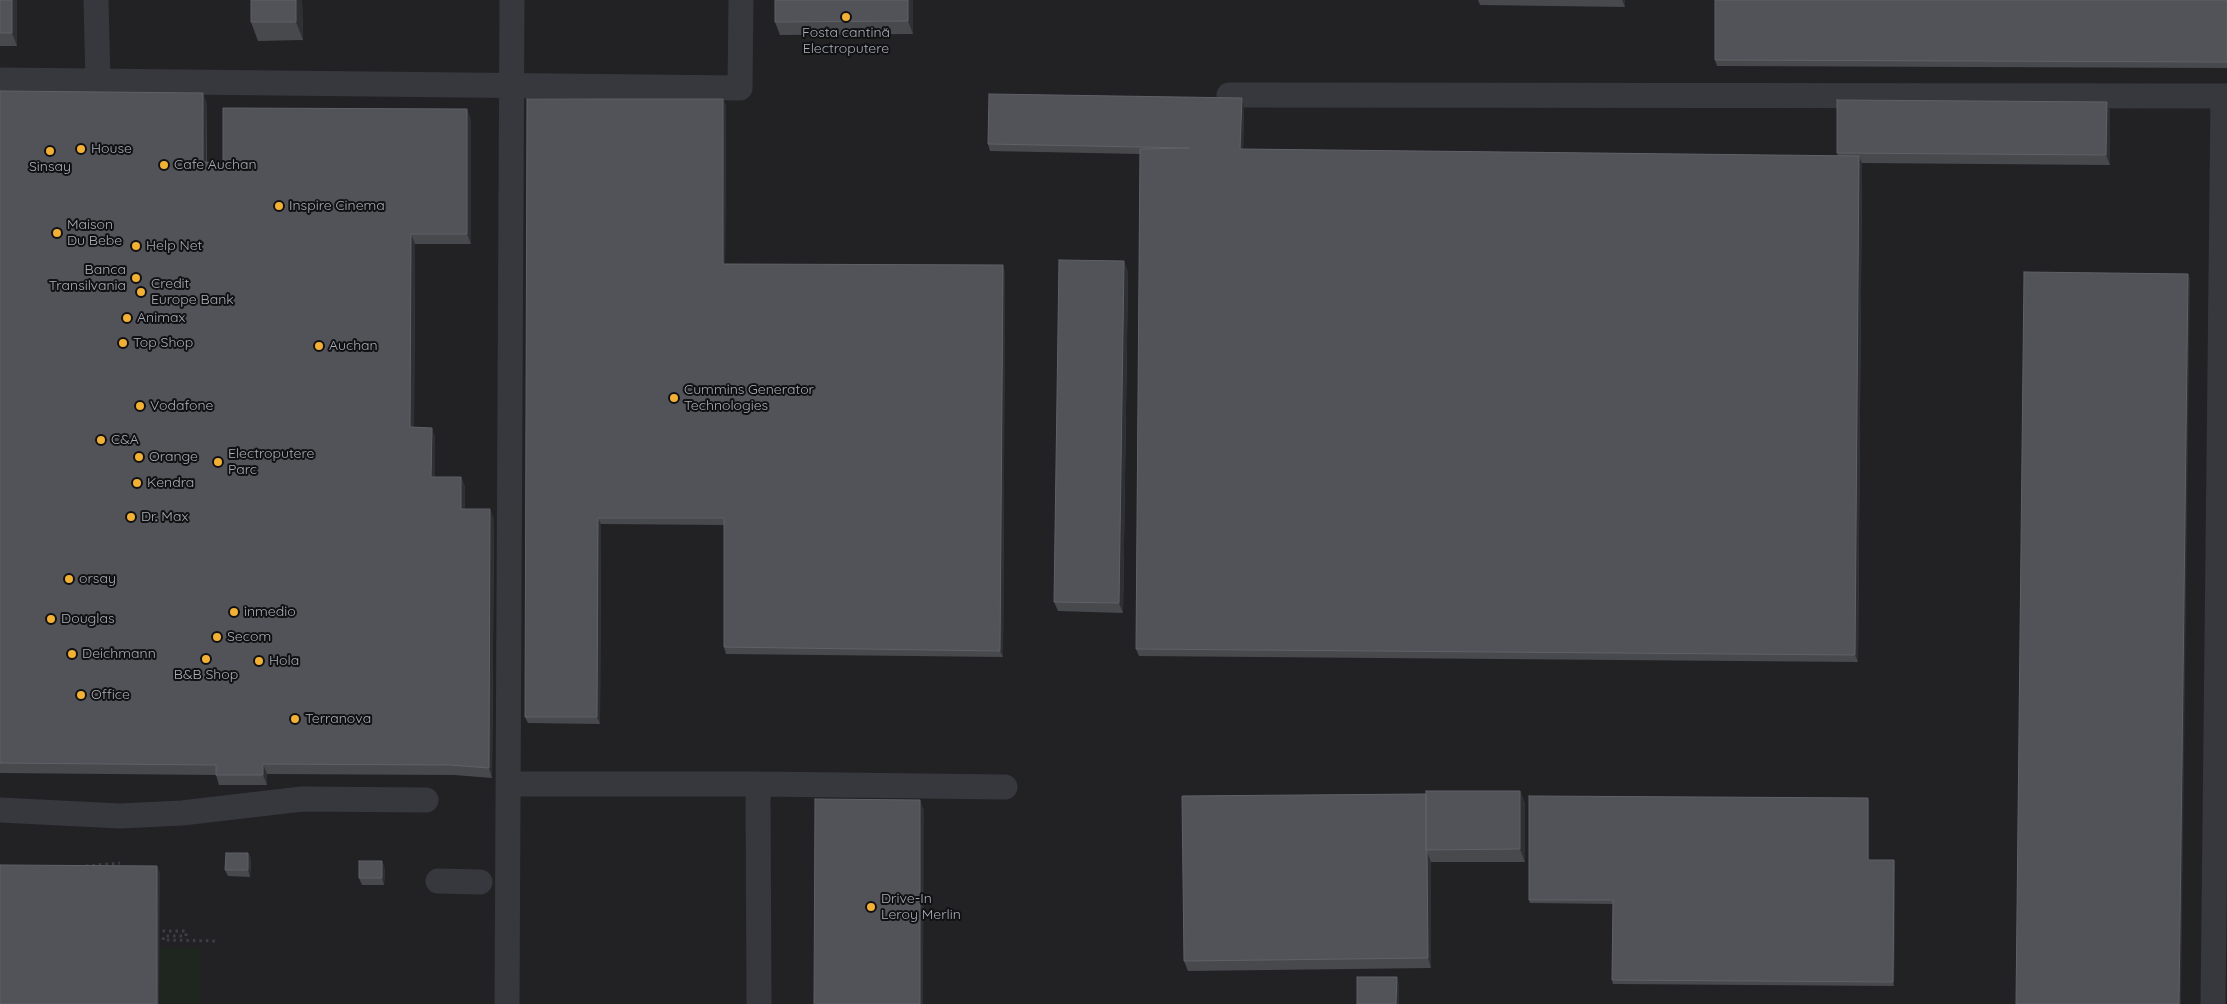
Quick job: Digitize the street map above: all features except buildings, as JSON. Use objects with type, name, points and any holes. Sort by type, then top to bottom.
[{"type":"lane","points":[[96,0],[98,82]]},
{"type":"lane","points":[[507,1004],[512,0]]},
{"type":"lane","points":[[0,80],[740,88],[741,0]]},
{"type":"lane","points":[[1228,95],[2225,96],[2224,350],[2213,1004]]},
{"type":"lane","points":[[509,784],[758,784],[1005,788]]},
{"type":"lane","points":[[758,784],[759,1004]]},
{"type":"lane","points":[[0,810],[120,816],[182,813],[302,800],[426,800]]},
{"type":"lane","points":[[438,882],[480,882]]},
{"type":"path","points":[[83,866],[120,864]]},
{"type":"path","points":[[152,931],[186,931],[186,936],[164,936],[163,940],[218,940]]},
{"type":"shaded area","points":[[0,0],[2227,0],[2227,1004],[0,1004]]},
{"type":"shaded area","points":[[159,948],[200,948],[200,1004],[159,1004]]},
{"type":"place","name":"Fosta cantină Electroputere","points":[[846,17]]},
{"type":"place","name":"House","points":[[81,149]]},
{"type":"place","name":"Sinsay","points":[[50,151]]},
{"type":"place","name":"Cafe Auchan","points":[[164,165]]},
{"type":"place","name":"Inspire Cinema","points":[[279,206]]},
{"type":"place","name":"Maison Du Bebe","points":[[57,233]]},
{"type":"place","name":"Help Net","points":[[136,246]]},
{"type":"place","name":"Banca Transilvania","points":[[136,278]]},
{"type":"place","name":"Credit Europe Bank","points":[[141,292]]},
{"type":"place","name":"Animax","points":[[127,318]]},
{"type":"place","name":"Top Shop","points":[[123,343]]},
{"type":"place","name":"Auchan","points":[[319,346]]},
{"type":"place","name":"Cummins Generator Technologies","points":[[674,398]]},
{"type":"place","name":"Vodafone","points":[[140,406]]},
{"type":"place","name":"C&A","points":[[101,440]]},
{"type":"place","name":"Orange","points":[[139,457]]},
{"type":"place","name":"Electroputere Parc","points":[[218,462]]},
{"type":"place","name":"Kendra","points":[[137,483]]},
{"type":"place","name":"Dr. Max","points":[[131,517]]},
{"type":"place","name":"orsay","points":[[69,579]]},
{"type":"place","name":"inmedio","points":[[234,612]]},
{"type":"place","name":"Douglas","points":[[51,619]]},
{"type":"place","name":"Secom","points":[[217,637]]},
{"type":"place","name":"Deichmann","points":[[72,654]]},
{"type":"place","name":"B&B Shop","points":[[206,659]]},
{"type":"place","name":"Hola","points":[[259,661]]},
{"type":"place","name":"Office","points":[[81,695]]},
{"type":"place","name":"Terranova","points":[[295,719]]},
{"type":"place","name":"Drive-In Leroy Merlin","points":[[871,907]]}]
